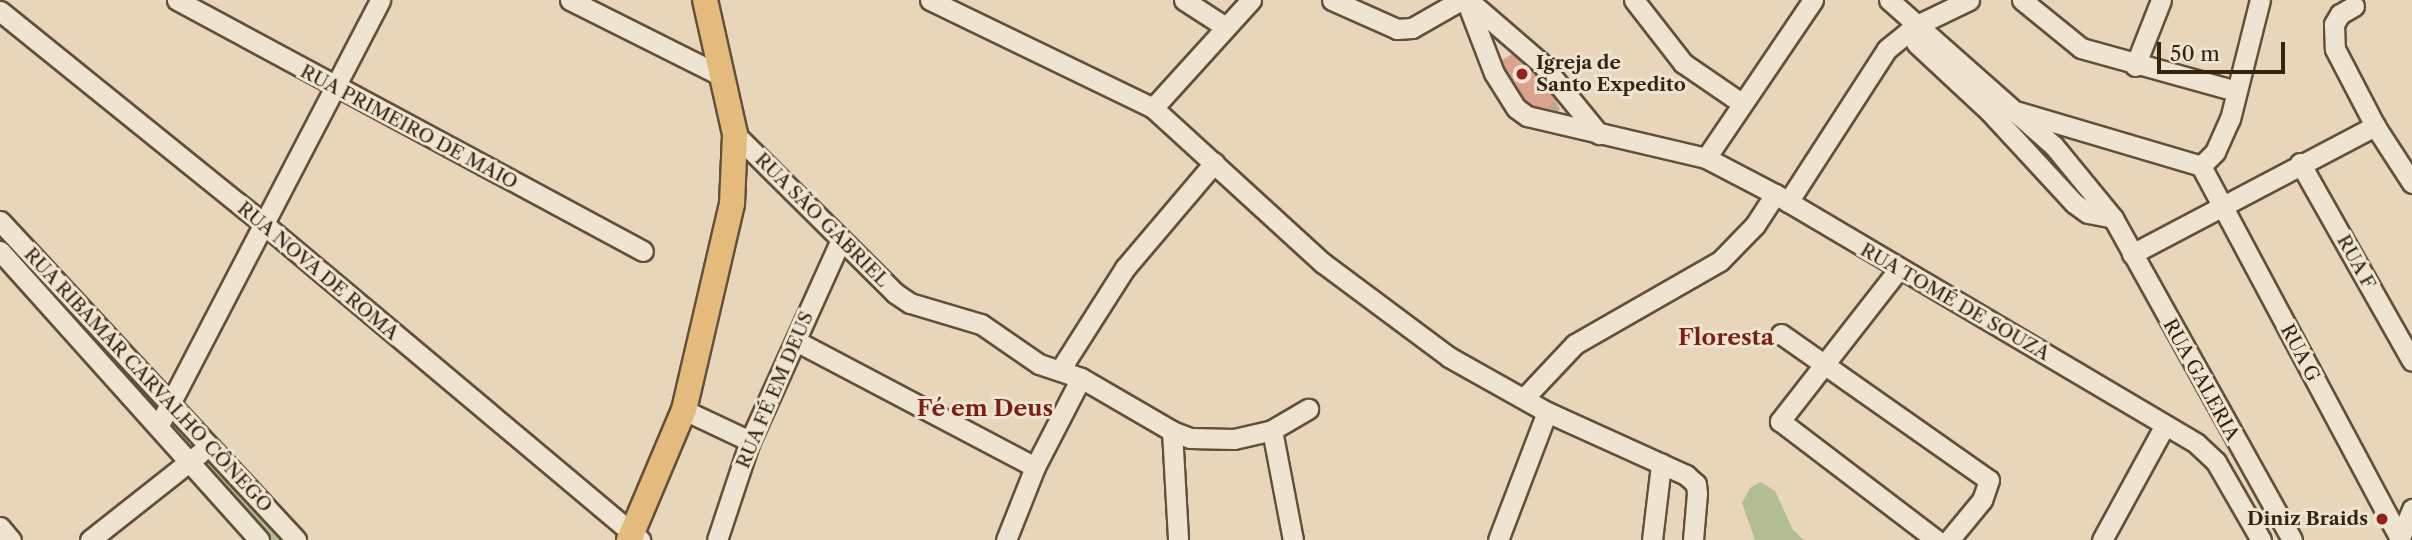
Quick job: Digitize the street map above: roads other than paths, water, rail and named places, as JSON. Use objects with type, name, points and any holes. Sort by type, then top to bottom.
[{"type":"main road","points":[[633,539],[684,410],[732,204],[735,134],[705,0]]},
{"type":"street","name":"RUA PRIMEIRO DE MAIO","points":[[177,0],[334,87],[643,251]]},
{"type":"street","points":[[159,425],[380,0]]},
{"type":"street","points":[[570,0],[724,77]]},
{"type":"street","points":[[1184,0],[1224,26]]},
{"type":"street","points":[[1153,108],[1224,26],[1251,0]]},
{"type":"street","points":[[1332,0],[1397,29],[1412,29],[1461,0]]},
{"type":"street","name":"RUA TOMÉ DE SOUZA","points":[[1467,0],[1541,63],[1598,134]]},
{"type":"street","name":"RUA TOMÉ DE SOUZA","points":[[1467,0],[1494,73],[1516,108],[1546,124],[1706,158],[1782,198],[1898,270],[2165,425],[2216,462],[2262,540]]},
{"type":"street","points":[[1634,0],[1683,63],[1740,102]]},
{"type":"street","points":[[1706,158],[1740,102],[1814,0]]},
{"type":"street","name":"RUA GALERIA","points":[[1889,0],[1910,29],[2074,203],[2088,213],[2113,218]]},
{"type":"street","points":[[1525,397],[1575,344],[1720,261],[1782,198],[1875,65],[1910,29],[1969,0]]},
{"type":"street","points":[[2022,0],[2081,48],[2135,66],[2236,91]]},
{"type":"street","points":[[2135,66],[2161,0]]},
{"type":"street","points":[[2015,110],[2202,166],[2224,137],[2260,0]]},
{"type":"street","points":[[937,2],[1153,108],[1323,263],[1449,357],[1525,397],[1547,412],[1661,464],[1696,484],[1693,540]]},
{"type":"street","points":[[2353,2],[2340,13],[2332,34],[2335,49],[2375,127],[2412,183]]},
{"type":"street","name":"RUA NOVA DE ROMA","points":[[0,11],[265,225],[633,539]]},
{"type":"street","name":"RUA GALERIA","points":[[1910,29],[2015,110],[2071,162],[2113,218],[2292,540]]},
{"type":"street","points":[[2133,254],[2300,163],[2375,127]]},
{"type":"street","name":"RUA SÃO GABRIEL","points":[[735,134],[776,171],[840,242],[910,303],[981,324],[1039,364],[1081,378],[1172,431],[1190,438],[1234,439],[1272,430],[1308,409]]},
{"type":"street","points":[[1060,369],[1125,268],[1214,163]]},
{"type":"street","name":"RUA F","points":[[2300,163],[2412,361]]},
{"type":"street","name":"RUA G","points":[[2202,166],[2220,206],[2400,540]]},
{"type":"street","name":"RUA RIBAMAR CARVALHO CÔNEGO","points":[[0,220],[296,540]]},
{"type":"street","name":"RUA FÉ EM DEUS","points":[[717,540],[750,442],[840,242]]},
{"type":"street","name":"RUA RIBAMAR CARVALHO CÔNEGO","points":[[0,251],[159,425],[259,540]]},
{"type":"street","points":[[1898,270],[1780,418],[1791,432],[1936,540]]},
{"type":"street","points":[[1781,334],[1989,480],[1982,500],[1950,540]]},
{"type":"street","points":[[796,341],[1035,467]]},
{"type":"street","points":[[1006,540],[1035,467],[1081,378]]},
{"type":"street","points":[[684,410],[750,442]]},
{"type":"street","points":[[1498,540],[1547,412]]},
{"type":"street","points":[[2102,540],[2165,425]]},
{"type":"street","points":[[1272,430],[1293,540]]},
{"type":"street","points":[[1172,431],[1178,540]]},
{"type":"street","points":[[90,540],[209,446]]},
{"type":"street","points":[[1652,540],[1661,464]]},
{"type":"street","points":[[2400,540],[2412,509]]},
{"type":"street","points":[[0,527],[11,540]]},
{"type":"place","name":"Igreja de Santo Expedito","points":[[1522,74]]},
{"type":"place","name":"Diniz Braids","points":[[2382,519]]},
{"type":"district","name":"Floresta","points":[[1726,337]]},
{"type":"district","name":"Fé em Deus","points":[[985,408]]}]
